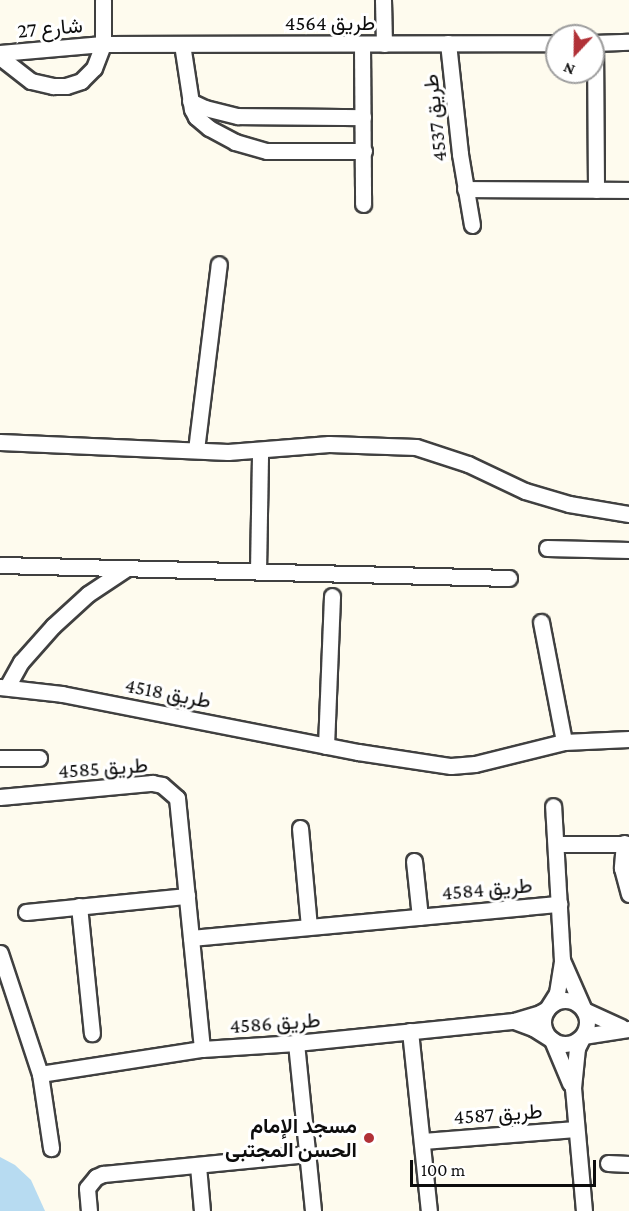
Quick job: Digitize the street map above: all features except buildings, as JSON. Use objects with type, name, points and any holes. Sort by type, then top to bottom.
[{"type":"street","points":[[0,55],[31,81],[53,86],[66,86],[88,75],[103,44],[103,0]]},
{"type":"street","points":[[384,0],[384,44]]},
{"type":"street","points":[[605,43],[629,42]]},
{"type":"street","name":"طريق 4537","points":[[448,43],[465,189],[472,225]]},
{"type":"street","name":"طريق 4564","points":[[103,44],[545,43]]},
{"type":"street","name":"شارع 27","points":[[0,55],[103,44]]},
{"type":"street","points":[[182,44],[190,101],[202,123],[251,148],[283,152],[364,151]]},
{"type":"street","points":[[362,45],[363,204]]},
{"type":"street","points":[[595,84],[596,190]]},
{"type":"street","points":[[190,101],[222,113],[238,116],[363,117]]},
{"type":"street","name":"طريق 4537","points":[[465,189],[629,190]]},
{"type":"street","points":[[196,450],[219,264]]},
{"type":"street","points":[[0,442],[260,451],[329,444],[416,447],[459,460],[525,492],[569,504],[629,514]]},
{"type":"street","points":[[258,571],[260,451]]},
{"type":"street","points":[[547,548],[629,550]]},
{"type":"street","points":[[0,565],[509,578]]},
{"type":"street","points":[[3,687],[21,662],[53,626],[88,594],[127,568]]},
{"type":"street","points":[[326,746],[332,596]]},
{"type":"street","points":[[541,622],[564,742]]},
{"type":"street","name":"طريق 4518","points":[[3,687],[62,693],[326,746],[451,766],[475,764],[564,742],[629,739]]},
{"type":"street","points":[[0,758],[39,758]]},
{"type":"street","name":"طريق 4585","points":[[0,797],[136,784],[162,785],[177,798],[202,1049]]},
{"type":"street","name":"طريق 4584","points":[[547,1009],[557,993],[562,960],[553,806]]},
{"type":"street","points":[[300,828],[309,927]]},
{"type":"street","points":[[555,844],[626,843],[622,868],[629,894]]},
{"type":"street","name":"طريق 4584","points":[[414,861],[420,917]]},
{"type":"street","points":[[26,912],[188,896]]},
{"type":"street","name":"طريق 4584","points":[[191,938],[559,904]]},
{"type":"street","points":[[80,906],[92,1033]]},
{"type":"street","points":[[0,953],[40,1074],[51,1148]]},
{"type":"street","name":"طريق 4584","points":[[562,960],[584,1010]]},
{"type":"street","points":[[573,1088],[552,1040],[544,1028],[544,1015],[547,1009],[552,1004],[566,1000],[573,1001],[606,1022],[629,1029]]},
{"type":"street","name":"طريق 4586","points":[[40,1074],[202,1049],[296,1043],[514,1022],[547,1009]]},
{"type":"street","points":[[584,1010],[587,1023],[575,1057],[573,1088],[584,1211]]},
{"type":"street","name":"طريق 4586","points":[[514,1022],[533,1028],[552,1040]]},
{"type":"street","points":[[552,1040],[572,1044],[583,1036],[629,1029]]},
{"type":"street","points":[[410,1031],[429,1211]]},
{"type":"street","points":[[296,1043],[314,1211]]},
{"type":"street","name":"طريق 4587","points":[[423,1141],[576,1129]]},
{"type":"street","points":[[89,1211],[87,1188],[96,1177],[103,1174],[308,1155]]},
{"type":"street","points":[[608,1163],[629,1164]]},
{"type":"street","points":[[198,1166],[202,1211]]},
{"type":"water","points":[[0,1157],[15,1165],[31,1180],[45,1211],[0,1211]]},
{"type":"place","name":"مسجد الإمام الحسن المجتبى","points":[[369,1138]]}]
